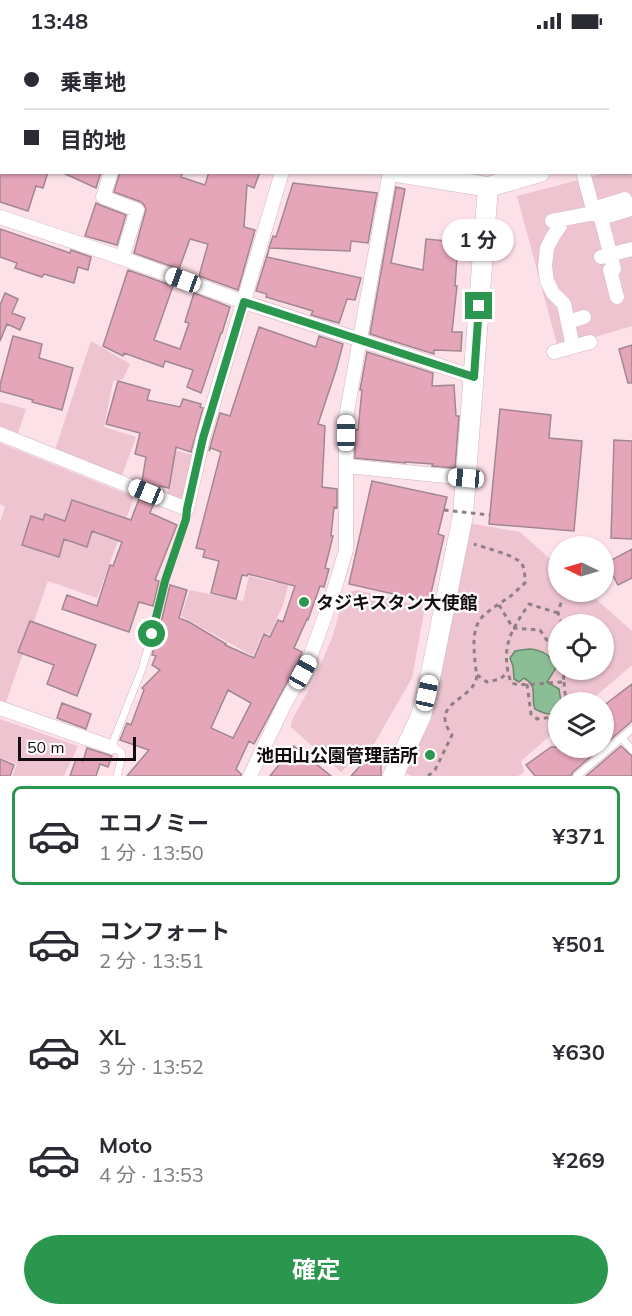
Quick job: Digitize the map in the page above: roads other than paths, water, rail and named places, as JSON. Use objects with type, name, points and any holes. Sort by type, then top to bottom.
[{"type":"street","points":[[110,174],[103,197],[136,210],[122,258]]},
{"type":"street","points":[[0,434],[187,509],[203,438],[281,174]]},
{"type":"street","points":[[250,776],[283,707],[309,660],[346,550],[346,417],[390,174]]},
{"type":"street","points":[[413,174],[488,183],[531,174]]},
{"type":"street","points":[[584,174],[597,215],[605,256],[614,269],[609,270],[617,297]]},
{"type":"street","points":[[393,776],[421,716],[463,515],[488,183]]},
{"type":"street","points":[[573,347],[564,304],[553,293],[547,281],[545,266],[547,248],[560,226],[556,221],[597,215]]},
{"type":"street","points":[[0,217],[244,302],[474,377]]},
{"type":"street","points":[[605,256],[632,249]]},
{"type":"street","points":[[568,322],[584,317]]},
{"type":"street","points":[[554,352],[590,342]]},
{"type":"street","points":[[346,466],[466,478]]},
{"type":"street","points":[[0,708],[111,747]]},
{"type":"lane","points":[[117,776],[122,756],[121,752],[111,747],[142,669],[187,509]]},
{"type":"lane","points":[[577,776],[632,729]]},
{"type":"lane","points":[[622,738],[632,750]]},
{"type":"place","name":"タジキスタン大使館","points":[[304,602]]},
{"type":"place","name":"池田山公園管理詰所","points":[[430,755]]}]
